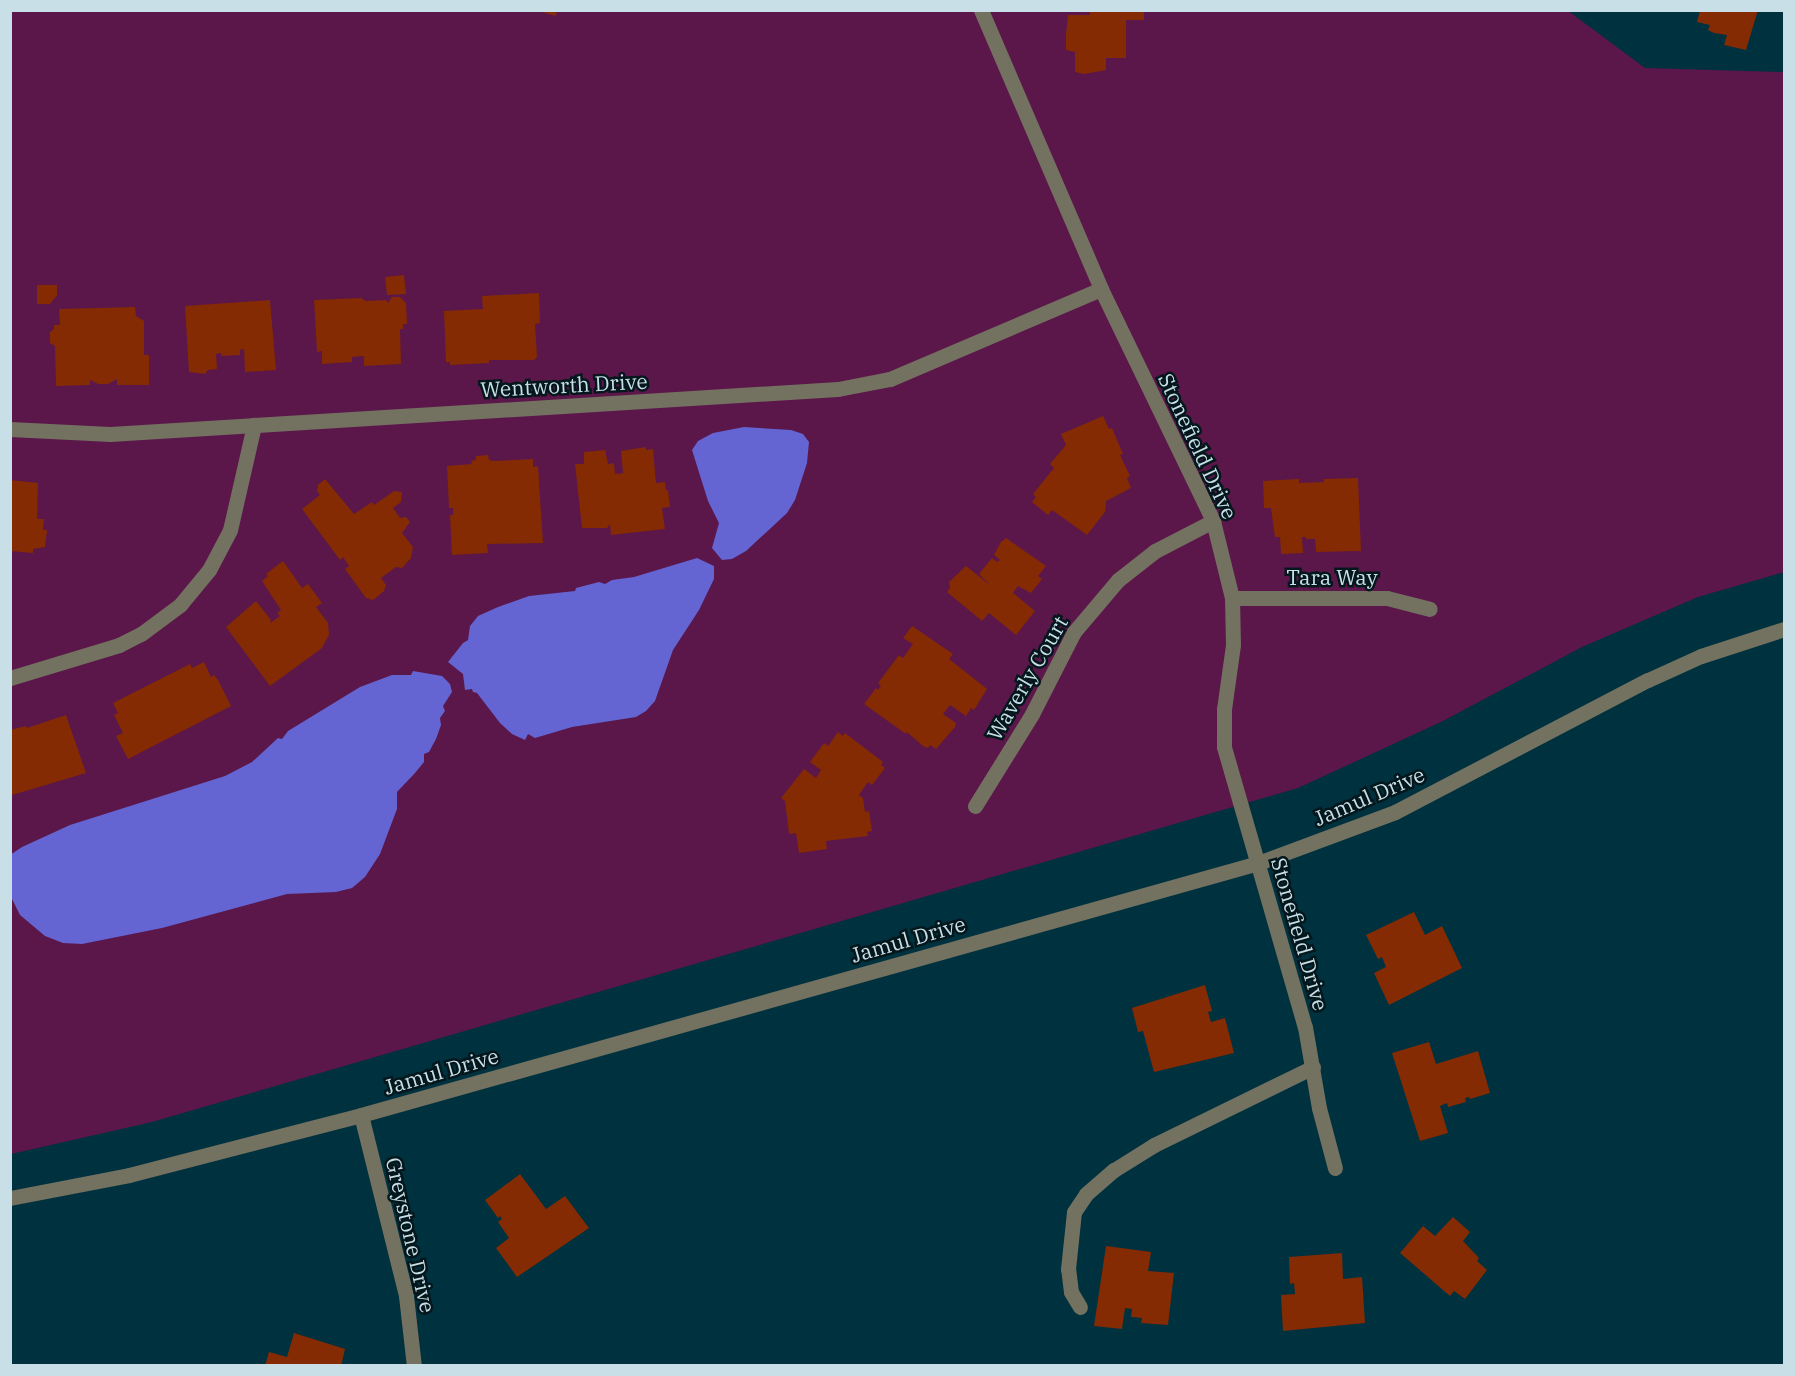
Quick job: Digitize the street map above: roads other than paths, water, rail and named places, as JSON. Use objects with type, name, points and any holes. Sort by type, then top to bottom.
[{"type":"street","name":"Stonefield Drive","points":[[981,10],[1101,289],[1213,520],[1232,598],[1233,645],[1224,709],[1224,747],[1305,1027],[1319,1108],[1335,1168]]},
{"type":"street","name":"Wentworth Drive","points":[[10,429],[110,435],[867,386],[890,379],[1101,289]]},
{"type":"street","points":[[10,678],[119,645],[141,634],[180,605],[209,570],[230,530],[255,425]]},
{"type":"street","name":"Waverly Court","points":[[975,806],[1032,714],[1074,632],[1118,580],[1155,550],[1213,520]]},
{"type":"street","name":"Tara Way","points":[[1232,598],[1387,598],[1430,609]]},
{"type":"street","name":"Jamul Drive","points":[[10,1198],[129,1175],[361,1115],[1257,863],[1395,812],[1648,680],[1701,656],[1785,629]]},
{"type":"street","points":[[1080,1306],[1071,1292],[1068,1269],[1074,1212],[1086,1194],[1114,1170],[1154,1145],[1313,1067]]},
{"type":"street","name":"Greystone Drive","points":[[361,1115],[406,1296],[414,1365]]}]
